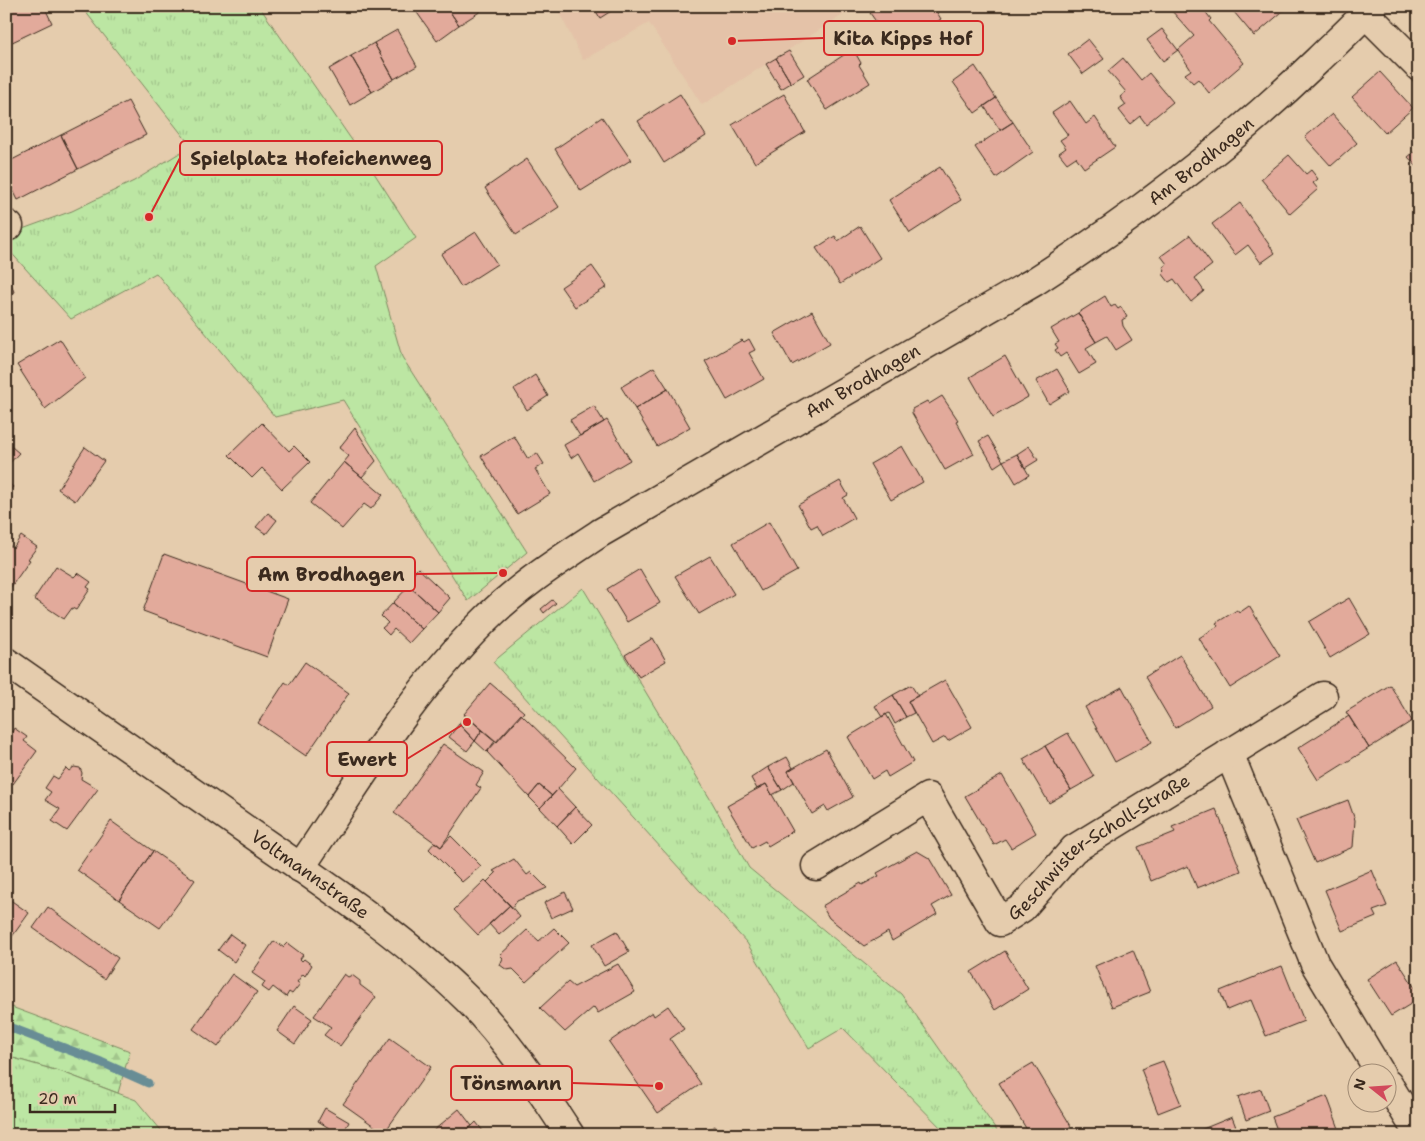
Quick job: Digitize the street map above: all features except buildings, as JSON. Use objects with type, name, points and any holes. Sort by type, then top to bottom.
[{"type":"street","points":[[1369,10],[1419,67]]},
{"type":"street","name":"Am Brodhagen","points":[[300,868],[416,697],[484,620],[535,578],[600,533],[1034,282],[1098,241],[1220,147],[1282,94],[1369,10]]},
{"type":"street","name":"Voltmannstraße","points":[[6,662],[394,934],[426,960],[468,1000],[510,1048],[570,1135]]},
{"type":"street","name":"Geschwister-Scholl-Straße","points":[[816,866],[928,797],[1000,922],[1022,908],[1074,848],[1323,696]]},
{"type":"street","points":[[1229,753],[1315,964],[1375,1064]]},
{"type":"street","points":[[1398,1100],[1419,1135]]},
{"type":"shaded area","points":[[556,6],[851,6],[852,9],[702,105],[649,23],[583,60]]},
{"type":"green space","points":[[81,6],[259,6],[367,162],[416,238],[376,266],[402,357],[527,552],[468,601],[343,400],[275,417],[156,273],[71,319],[6,247],[6,235],[72,211],[134,181],[191,146]]},
{"type":"green space","points":[[583,588],[712,802],[749,868],[901,994],[1000,1135],[948,1135],[843,1028],[809,1048],[747,943],[493,662]]},
{"type":"green space","points":[[6,1005],[130,1051],[118,1093],[62,1072],[6,1056]]},
{"type":"green space","points":[[6,1056],[62,1072],[136,1100],[165,1135],[6,1135]]},
{"type":"waterway","points":[[6,1026],[101,1062],[148,1083]]},
{"type":"place","name":"Kita Kipps Hof","points":[[732,41]]},
{"type":"place","name":"Spielplatz Hofeichenweg","points":[[149,217]]},
{"type":"place","name":"Am Brodhagen","points":[[503,573]]},
{"type":"place","name":"Ewert","points":[[467,722]]},
{"type":"place","name":"Tönsmann","points":[[659,1086]]}]
